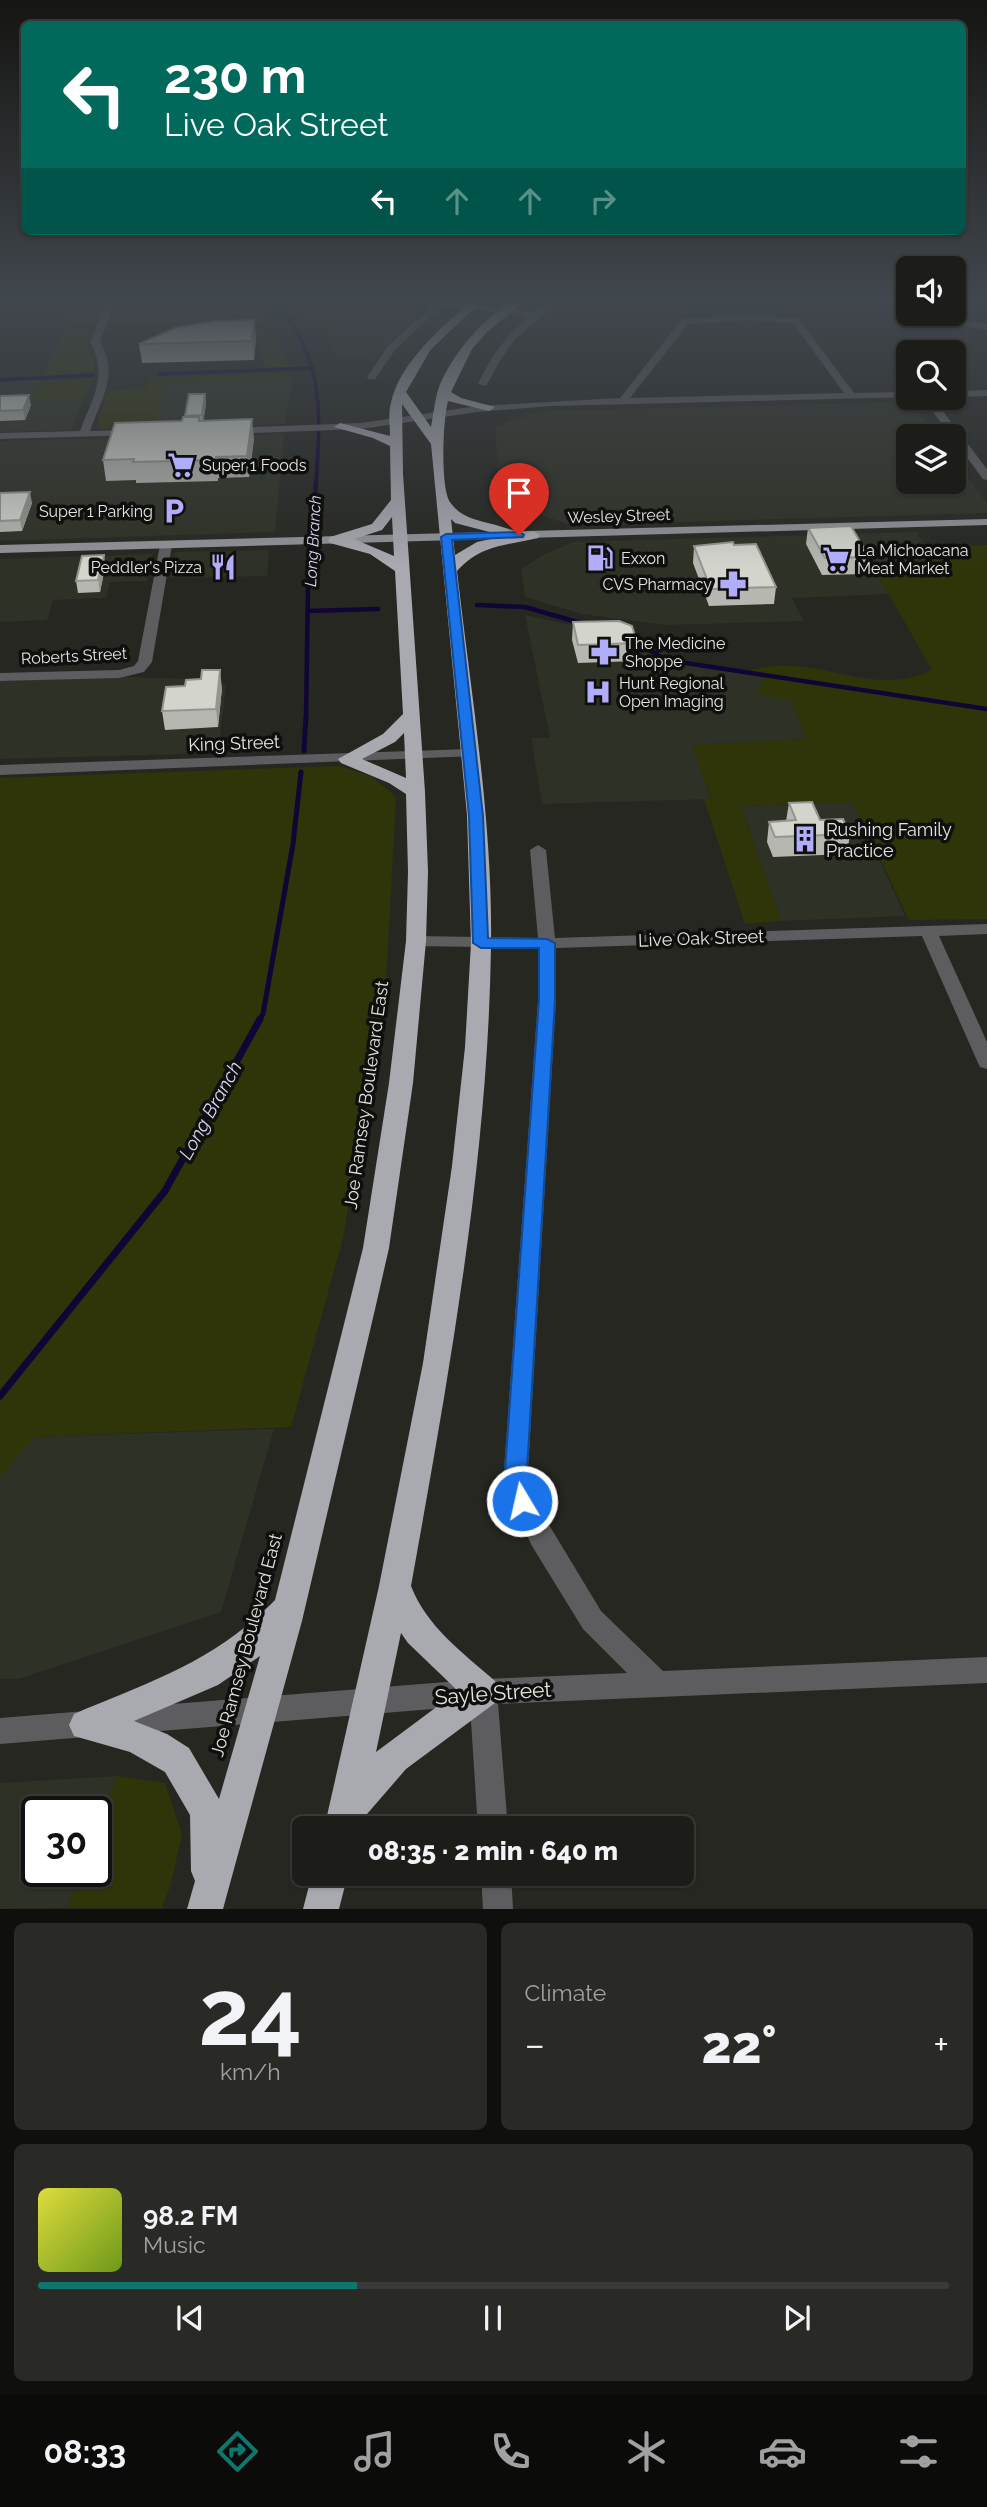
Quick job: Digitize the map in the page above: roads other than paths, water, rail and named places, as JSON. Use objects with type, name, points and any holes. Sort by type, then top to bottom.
[{"type":"highway","name":"Joe Ramsey Boulevard East","points":[[207,1901],[288,1609],[376,1248],[401,1083],[416,941],[418,872],[414,756],[394,444],[394,422],[402,389]]},
{"type":"highway","points":[[345,1816],[395,1586],[437,1363],[476,1047],[481,943],[477,827],[436,443],[437,415],[445,389]]},
{"type":"highway","points":[[400,392],[436,443]]},
{"type":"highway","points":[[443,393],[457,401],[489,408]]},
{"type":"highway","points":[[336,427],[371,433],[394,444]]},
{"type":"highway","points":[[336,540],[377,527],[398,500]]},
{"type":"highway","points":[[442,502],[460,520],[526,535]]},
{"type":"highway","points":[[450,570],[465,554],[482,545],[526,535]]},
{"type":"highway","points":[[336,540],[382,553],[402,570]]},
{"type":"highway","points":[[347,759],[389,738],[411,715]]},
{"type":"highway","points":[[347,759],[382,772],[416,792]]},
{"type":"highway","points":[[347,1816],[394,1757],[482,1692],[419,1633],[407,1616],[395,1586]]},
{"type":"highway","points":[[86,1725],[206,1675],[262,1636],[288,1609]]},
{"type":"highway","points":[[86,1725],[132,1736],[177,1760],[207,1812],[207,1901]]},
{"type":"highway","points":[[321,1909],[327,1886]]},
{"type":"main road","name":"Wesley Street","points":[[0,549],[987,522]]},
{"type":"street","points":[[84,434],[100,389]]},
{"type":"street","points":[[622,402],[632,389]]},
{"type":"street","points":[[845,389],[850,396]]},
{"type":"street","points":[[966,394],[987,393]]},
{"type":"street","points":[[223,431],[394,422],[489,408],[896,395]]},
{"type":"street","points":[[937,410],[987,477]]},
{"type":"street","points":[[0,436],[139,433]]},
{"type":"street","name":"Roberts Street","points":[[0,677],[119,674],[139,669],[145,662],[166,545]]},
{"type":"street","name":"King Street","points":[[0,770],[278,762],[470,752]]},
{"type":"street","points":[[538,850],[547,943],[547,1000],[516,1470],[522,1501],[541,1538],[592,1620],[656,1683]]},
{"type":"street","name":"Live Oak Street","points":[[416,941],[547,943],[987,929]]},
{"type":"street","points":[[928,931],[987,1063]]},
{"type":"street","name":"Sayle Street","points":[[0,1731],[482,1692],[987,1670]]},
{"type":"street","points":[[482,1692],[492,1816]]},
{"type":"street","points":[[497,1886],[498,1909]]},
{"type":"waterway","name":"Long Branch","points":[[316,389],[319,432],[316,484]]},
{"type":"waterway","name":"Long Branch","points":[[306,719],[308,584],[316,482]]},
{"type":"waterway","points":[[477,605],[525,607],[584,624]]},
{"type":"waterway","points":[[308,611],[378,609]]},
{"type":"waterway","points":[[631,639],[666,660],[987,709]]},
{"type":"waterway","name":"Long Branch","points":[[304,751],[306,717]]},
{"type":"waterway","name":"Long Branch","points":[[259,1021],[263,1014],[293,844],[301,772]]},
{"type":"waterway","name":"Long Branch","points":[[0,1396],[165,1191],[260,1019]]},
{"type":"place","name":"Super 1 Foods","points":[[181,465]]},
{"type":"place","name":"Super 1 Parking","points":[[174,511]]},
{"type":"place","name":"Exxon","points":[[600,558]]},
{"type":"place","name":"La Michoacana Meat Market","points":[[836,559]]},
{"type":"place","name":"Peddler's Pizza","points":[[223,567]]},
{"type":"place","name":"CVS Pharmacy","points":[[733,584]]},
{"type":"place","name":"The Medicine Shoppe","points":[[604,652]]},
{"type":"place","name":"Hunt Regional Open Imaging","points":[[598,692]]},
{"type":"place","name":"Rushing Family Practice","points":[[805,839]]}]
